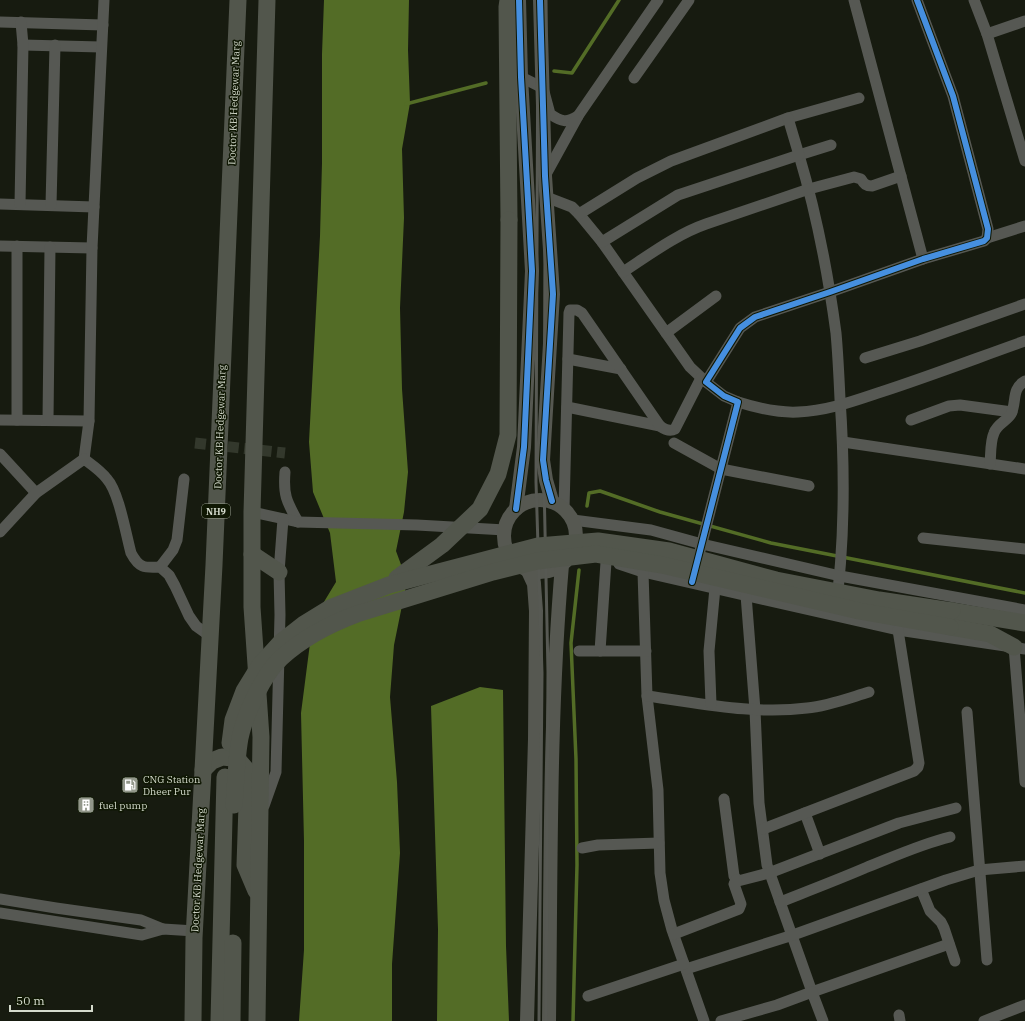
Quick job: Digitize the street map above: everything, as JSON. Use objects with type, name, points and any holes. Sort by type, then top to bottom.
[{"type":"highway","name":"Doctor KB Hedgewar Marg","points":[[193,1021],[194,931],[204,770],[238,0]]},
{"type":"highway","points":[[257,1021],[261,737],[252,607],[252,512],[267,0]]},
{"type":"highway","points":[[389,584],[442,545],[480,509],[498,474],[508,435],[508,0]]},
{"type":"highway","points":[[219,1021],[225,777],[233,720],[241,699],[260,665],[281,642],[304,624],[330,608],[389,584],[538,546],[598,541],[669,551],[776,580],[879,600],[951,619],[990,634],[1019,648]]},
{"type":"highway","points":[[252,554],[279,572]]},
{"type":"highway","points":[[232,1021],[234,805],[240,738],[246,717],[255,696],[281,659],[316,633],[335,622],[493,572],[537,561],[596,554],[662,565],[859,612],[1025,623]]},
{"type":"highway","points":[[204,770],[212,761],[222,758],[233,758],[240,762],[246,769],[247,805],[245,865],[259,899]]},
{"type":"main road","points":[[516,509],[524,447],[532,271],[521,77],[519,0]]},
{"type":"main road","points":[[540,0],[545,176],[553,294],[543,460],[546,480],[552,501]]},
{"type":"main road","points":[[538,500],[552,501],[564,509],[573,520],[577,534],[575,548],[565,563],[556,569],[543,573],[528,571],[516,564],[507,552],[503,539],[505,524],[512,512],[516,509],[524,503],[538,500]]},
{"type":"main road","points":[[550,1021],[552,768],[557,620],[565,563]]},
{"type":"main road","points":[[527,1021],[535,739],[536,626],[534,584],[528,571]]},
{"type":"street","points":[[0,532],[36,493],[84,459],[89,421],[92,248],[104,0]]},
{"type":"street","points":[[545,176],[578,116],[658,0]]},
{"type":"street","points":[[634,78],[689,0]]},
{"type":"street","points":[[854,0],[923,259]]},
{"type":"street","points":[[917,0],[953,96],[988,229],[988,238]]},
{"type":"street","points":[[974,0],[987,34],[1024,157]]},
{"type":"street","points":[[987,34],[1025,20]]},
{"type":"street","points":[[0,22],[103,25]]},
{"type":"street","points":[[20,204],[23,45],[21,22]]},
{"type":"street","points":[[23,45],[102,47]]},
{"type":"street","points":[[51,205],[55,46]]},
{"type":"street","points":[[521,77],[543,88],[550,114],[559,120],[569,121],[578,116]]},
{"type":"street","points":[[579,214],[654,168],[788,118],[859,98]]},
{"type":"street","points":[[788,118],[809,189],[830,292],[836,334],[843,442],[844,493],[840,576],[835,615]]},
{"type":"street","points":[[602,242],[678,195],[831,144]]},
{"type":"street","points":[[623,272],[695,227],[809,189],[854,176],[861,179],[864,184],[872,186],[901,176]]},
{"type":"street","points":[[546,197],[572,207],[579,214],[602,242],[690,367],[724,396],[738,402],[781,411],[797,412],[841,405],[916,381],[1025,341]]},
{"type":"street","points":[[0,204],[94,207]]},
{"type":"street","points":[[567,407],[660,426],[668,430],[676,429],[704,380],[740,328],[755,317],[923,259],[984,241],[988,238],[1025,226]]},
{"type":"street","points":[[0,246],[92,248]]},
{"type":"street","points":[[17,246],[17,420]]},
{"type":"street","points":[[48,420],[50,247]]},
{"type":"street","points":[[666,333],[716,296]]},
{"type":"street","points":[[865,358],[920,341],[1025,304]]},
{"type":"street","points":[[564,509],[569,313],[574,309],[582,313],[660,426]]},
{"type":"street","points":[[568,359],[621,370]]},
{"type":"street","points":[[990,464],[994,431],[1010,416],[1016,390],[1019,385],[1025,381]]},
{"type":"street","points":[[692,582],[738,402]]},
{"type":"street","points":[[911,420],[949,406],[960,405],[1012,412]]},
{"type":"street","points":[[0,420],[89,421]]},
{"type":"street","points":[[843,442],[1025,469]]},
{"type":"street","points":[[674,443],[721,469],[809,486]]},
{"type":"street","points":[[0,454],[36,493]]},
{"type":"street","points":[[84,459],[109,480],[116,494],[131,553],[136,561],[142,567],[160,567],[169,576],[189,616],[196,626],[210,636]]},
{"type":"street","points":[[285,472],[285,495],[287,502],[298,522]]},
{"type":"street","points":[[160,567],[173,550],[177,540],[184,479]]},
{"type":"street","points":[[252,512],[298,522],[417,525],[505,530]]},
{"type":"street","points":[[260,819],[276,772],[280,615],[279,572],[283,519]]},
{"type":"street","points":[[573,520],[651,530],[704,539],[840,576],[1025,610]]},
{"type":"street","points":[[923,538],[1025,550]]},
{"type":"street","points":[[600,651],[606,562]]},
{"type":"street","points":[[565,563],[614,563],[642,572],[692,582],[898,630],[1019,648],[1025,782]]},
{"type":"street","points":[[642,572],[647,696],[658,790],[660,873],[664,900],[674,934],[704,1021]]},
{"type":"street","points":[[711,704],[709,651],[715,588]]},
{"type":"street","points":[[746,595],[755,710],[759,803],[769,873],[793,935],[823,1021]]},
{"type":"street","points":[[763,829],[914,771],[918,767],[919,763],[898,630]]},
{"type":"street","points":[[579,651],[646,651]]},
{"type":"street","points":[[647,696],[755,710],[805,709],[818,707],[869,692]]},
{"type":"street","points":[[967,712],[987,960]]},
{"type":"street","points":[[674,934],[739,909],[741,904],[734,884],[736,880],[734,876],[724,799]]},
{"type":"street","points":[[736,880],[742,882],[820,854],[899,823],[956,808]]},
{"type":"street","points":[[805,813],[820,854]]},
{"type":"street","points":[[780,902],[936,840],[950,837]]},
{"type":"street","points":[[582,848],[598,845],[659,843]]},
{"type":"street","points":[[588,996],[793,935],[979,870],[1025,866]]},
{"type":"street","points":[[921,889],[930,911],[941,922],[944,928],[955,961]]},
{"type":"street","points":[[0,899],[141,920],[163,929],[194,931]]},
{"type":"street","points":[[0,913],[142,935],[163,929]]},
{"type":"street","points":[[721,1021],[777,1005],[949,944]]},
{"type":"street","points":[[984,1021],[1025,1005]]},
{"type":"shaded area","points":[[324,0],[409,0],[408,50],[410,103],[402,149],[404,218],[400,308],[402,389],[408,472],[404,512],[396,551],[407,581],[394,645],[390,697],[397,782],[400,853],[392,964],[392,1021],[299,1021],[304,950],[304,841],[301,713],[313,620],[336,582],[330,533],[313,492],[309,442],[320,236]]},
{"type":"shaded area","points":[[480,687],[503,690],[506,946],[509,1021],[437,1021],[438,929],[431,706]]},
{"type":"waterway","points":[[554,71],[572,73],[619,0]]},
{"type":"waterway","points":[[406,104],[486,83]]},
{"type":"waterway","points":[[587,506],[589,493],[600,491],[660,512],[771,543],[1025,593]]},
{"type":"waterway","points":[[573,1021],[577,865],[576,759],[571,643],[579,570]]},
{"type":"tunnel","points":[[195,443],[285,453]]},
{"type":"railway","points":[[538,0],[536,482],[542,673],[539,1021]]},
{"type":"railway","points":[[546,0],[544,483],[548,672],[546,1021]]},
{"type":"cycle path","points":[[516,509],[524,447],[532,271],[521,77],[519,0]]},
{"type":"cycle path","points":[[540,0],[545,176],[553,294],[543,460],[546,480],[552,501]]},
{"type":"cycle path","points":[[692,582],[738,402],[724,396],[706,382],[740,328],[755,317],[923,259],[984,241],[987,238],[988,229],[953,96],[917,0]]},
{"type":"place","name":"CNG Station Dheer Pur","points":[[130,785]]},
{"type":"place","name":"fuel pump","points":[[86,805]]}]
